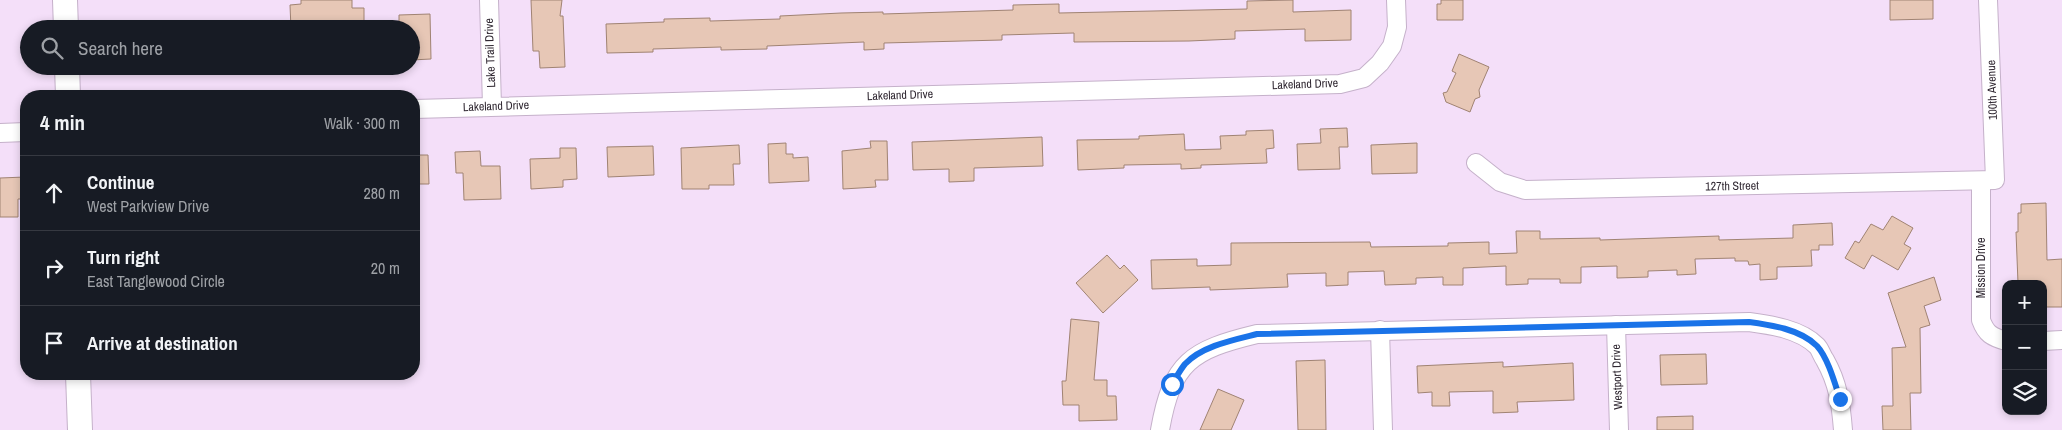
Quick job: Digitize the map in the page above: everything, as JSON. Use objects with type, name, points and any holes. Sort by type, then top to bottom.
[{"type":"street","points":[[65,0],[66,20]]},
{"type":"street","name":"Lake Trail Drive","points":[[489,0],[492,106]]},
{"type":"street","name":"Lakeland Drive","points":[[420,109],[1340,84],[1364,78],[1380,63],[1392,46],[1397,27],[1396,0]]},
{"type":"street","name":"100th Avenue","points":[[1988,0],[1988,180]]},
{"type":"street","points":[[67,75],[68,90]]},
{"type":"street","points":[[0,132],[20,132]]},
{"type":"street","name":"127th Street","points":[[1476,163],[1500,182],[1525,190],[1988,180]]},
{"type":"street","name":"Mission Drive","points":[[1988,180],[1981,320],[1985,330],[1991,336],[2002,340]]},
{"type":"street","points":[[1160,430],[1172,384],[1185,364],[1211,348],[1257,334],[1749,322],[1776,325],[1799,335],[1817,346],[1831,371],[1840,399],[1843,430]]},
{"type":"street","name":"Westport Drive","points":[[1616,325],[1619,430]]},
{"type":"street","points":[[1380,330],[1383,430]]},
{"type":"street","points":[[2047,341],[2062,340]]},
{"type":"street","points":[[78,380],[80,430]]},
{"type":"building","points":[[301,0],[352,0],[352,8],[364,8],[364,20],[291,20],[290,5],[301,4]]},
{"type":"building","points":[[531,0],[562,0],[560,16],[563,16],[565,67],[540,68],[539,51],[533,51]]},
{"type":"building","points":[[1293,0],[1293,12],[1351,10],[1351,40],[1305,41],[1305,29],[1235,31],[1235,39],[1189,41],[1074,42],[1074,33],[1002,35],[1002,40],[884,43],[884,49],[864,50],[864,42],[767,46],[767,49],[721,50],[721,47],[653,49],[653,52],[607,53],[606,24],[664,22],[664,19],[710,18],[710,21],[780,19],[780,16],[841,13],[883,12],[883,14],[1013,10],[1013,5],[1059,4],[1059,13],[1247,9],[1247,1]]},
{"type":"building","points":[[1441,0],[1463,0],[1463,20],[1437,20],[1437,4],[1441,4]]},
{"type":"building","points":[[1890,0],[1933,0],[1933,19],[1890,20]]},
{"type":"building","points":[[430,14],[431,59],[420,60],[420,20],[399,20],[399,15]]},
{"type":"building","points":[[1459,54],[1489,67],[1479,90],[1480,97],[1475,99],[1470,112],[1446,102],[1443,93],[1447,92],[1456,73],[1452,71]]},
{"type":"building","points":[[1347,128],[1348,147],[1339,147],[1340,169],[1298,170],[1297,144],[1321,143],[1320,129]]},
{"type":"building","points":[[1273,130],[1274,148],[1266,149],[1267,163],[1201,165],[1201,168],[1181,169],[1181,164],[1124,165],[1124,168],[1078,170],[1077,140],[1139,139],[1139,136],[1184,134],[1185,150],[1221,149],[1220,136],[1246,135],[1246,131]]},
{"type":"building","points":[[1042,137],[1043,166],[974,168],[974,181],[949,182],[949,169],[913,170],[912,142]]},
{"type":"building","points":[[870,141],[887,141],[888,180],[875,180],[876,187],[843,189],[842,151],[871,148]]},
{"type":"building","points":[[786,143],[786,154],[793,154],[793,158],[808,157],[809,181],[769,183],[768,144]]},
{"type":"building","points":[[1417,143],[1417,173],[1372,174],[1371,145]]},
{"type":"building","points":[[739,145],[740,164],[733,164],[734,185],[709,185],[709,189],[682,189],[681,148]]},
{"type":"building","points":[[653,146],[654,175],[608,177],[607,147]]},
{"type":"building","points":[[560,148],[576,148],[577,179],[563,180],[563,187],[531,189],[530,159],[560,158]]},
{"type":"building","points":[[480,151],[481,166],[500,166],[501,199],[464,200],[463,173],[456,173],[455,152]]},
{"type":"building","points":[[420,155],[428,155],[429,184],[420,184]]},
{"type":"building","points":[[20,177],[18,217],[0,217],[0,178]]},
{"type":"building","points":[[2046,203],[2047,260],[2062,259],[2062,307],[2047,307],[2047,280],[2018,280],[2016,232],[2018,232],[2018,213],[2021,213],[2021,204]]},
{"type":"building","points":[[1892,216],[1913,228],[1904,244],[1911,248],[1898,270],[1872,255],[1864,269],[1845,258],[1855,241],[1859,243],[1871,224],[1883,230]]},
{"type":"building","points":[[1832,223],[1833,245],[1819,245],[1819,250],[1811,250],[1812,266],[1777,267],[1777,279],[1760,280],[1760,264],[1749,265],[1748,261],[1735,261],[1735,258],[1695,259],[1696,274],[1677,275],[1677,270],[1648,271],[1648,277],[1617,278],[1617,266],[1581,267],[1581,283],[1560,283],[1560,279],[1528,279],[1528,284],[1506,285],[1506,266],[1463,268],[1463,285],[1443,285],[1443,277],[1416,278],[1416,284],[1385,285],[1384,271],[1348,272],[1348,285],[1326,286],[1326,273],[1287,274],[1288,287],[1210,290],[1210,287],[1152,289],[1151,260],[1197,259],[1197,266],[1231,265],[1231,243],[1370,242],[1371,247],[1448,246],[1448,243],[1489,242],[1489,254],[1517,253],[1516,231],[1540,231],[1540,239],[1600,238],[1600,240],[1719,236],[1719,240],[1793,238],[1793,225]]},
{"type":"building","points":[[1107,255],[1120,269],[1124,265],[1138,280],[1103,313],[1076,283]]},
{"type":"building","points":[[1934,277],[1941,300],[1924,306],[1930,325],[1920,328],[1921,393],[1910,393],[1911,430],[1883,430],[1882,406],[1893,406],[1892,348],[1906,347],[1888,293]]},
{"type":"building","points":[[1071,319],[1099,322],[1094,380],[1107,380],[1107,396],[1116,396],[1117,420],[1079,421],[1079,405],[1063,405],[1062,381],[1066,381]]},
{"type":"building","points":[[1706,354],[1707,384],[1661,385],[1660,355]]},
{"type":"building","points":[[1325,360],[1326,430],[1298,430],[1296,361]]},
{"type":"building","points":[[1503,362],[1503,367],[1573,363],[1574,400],[1517,402],[1518,412],[1493,413],[1493,391],[1449,392],[1450,406],[1432,406],[1432,392],[1418,393],[1417,366]]},
{"type":"building","points":[[1218,389],[1244,400],[1231,430],[1200,430]]},
{"type":"building","points":[[1693,416],[1693,430],[1657,430],[1657,417]]},
{"type":"route","points":[[1172,384],[1185,364],[1202,352],[1229,341],[1257,334],[1749,322],[1776,325],[1799,335],[1817,346],[1831,371],[1840,399]]}]
